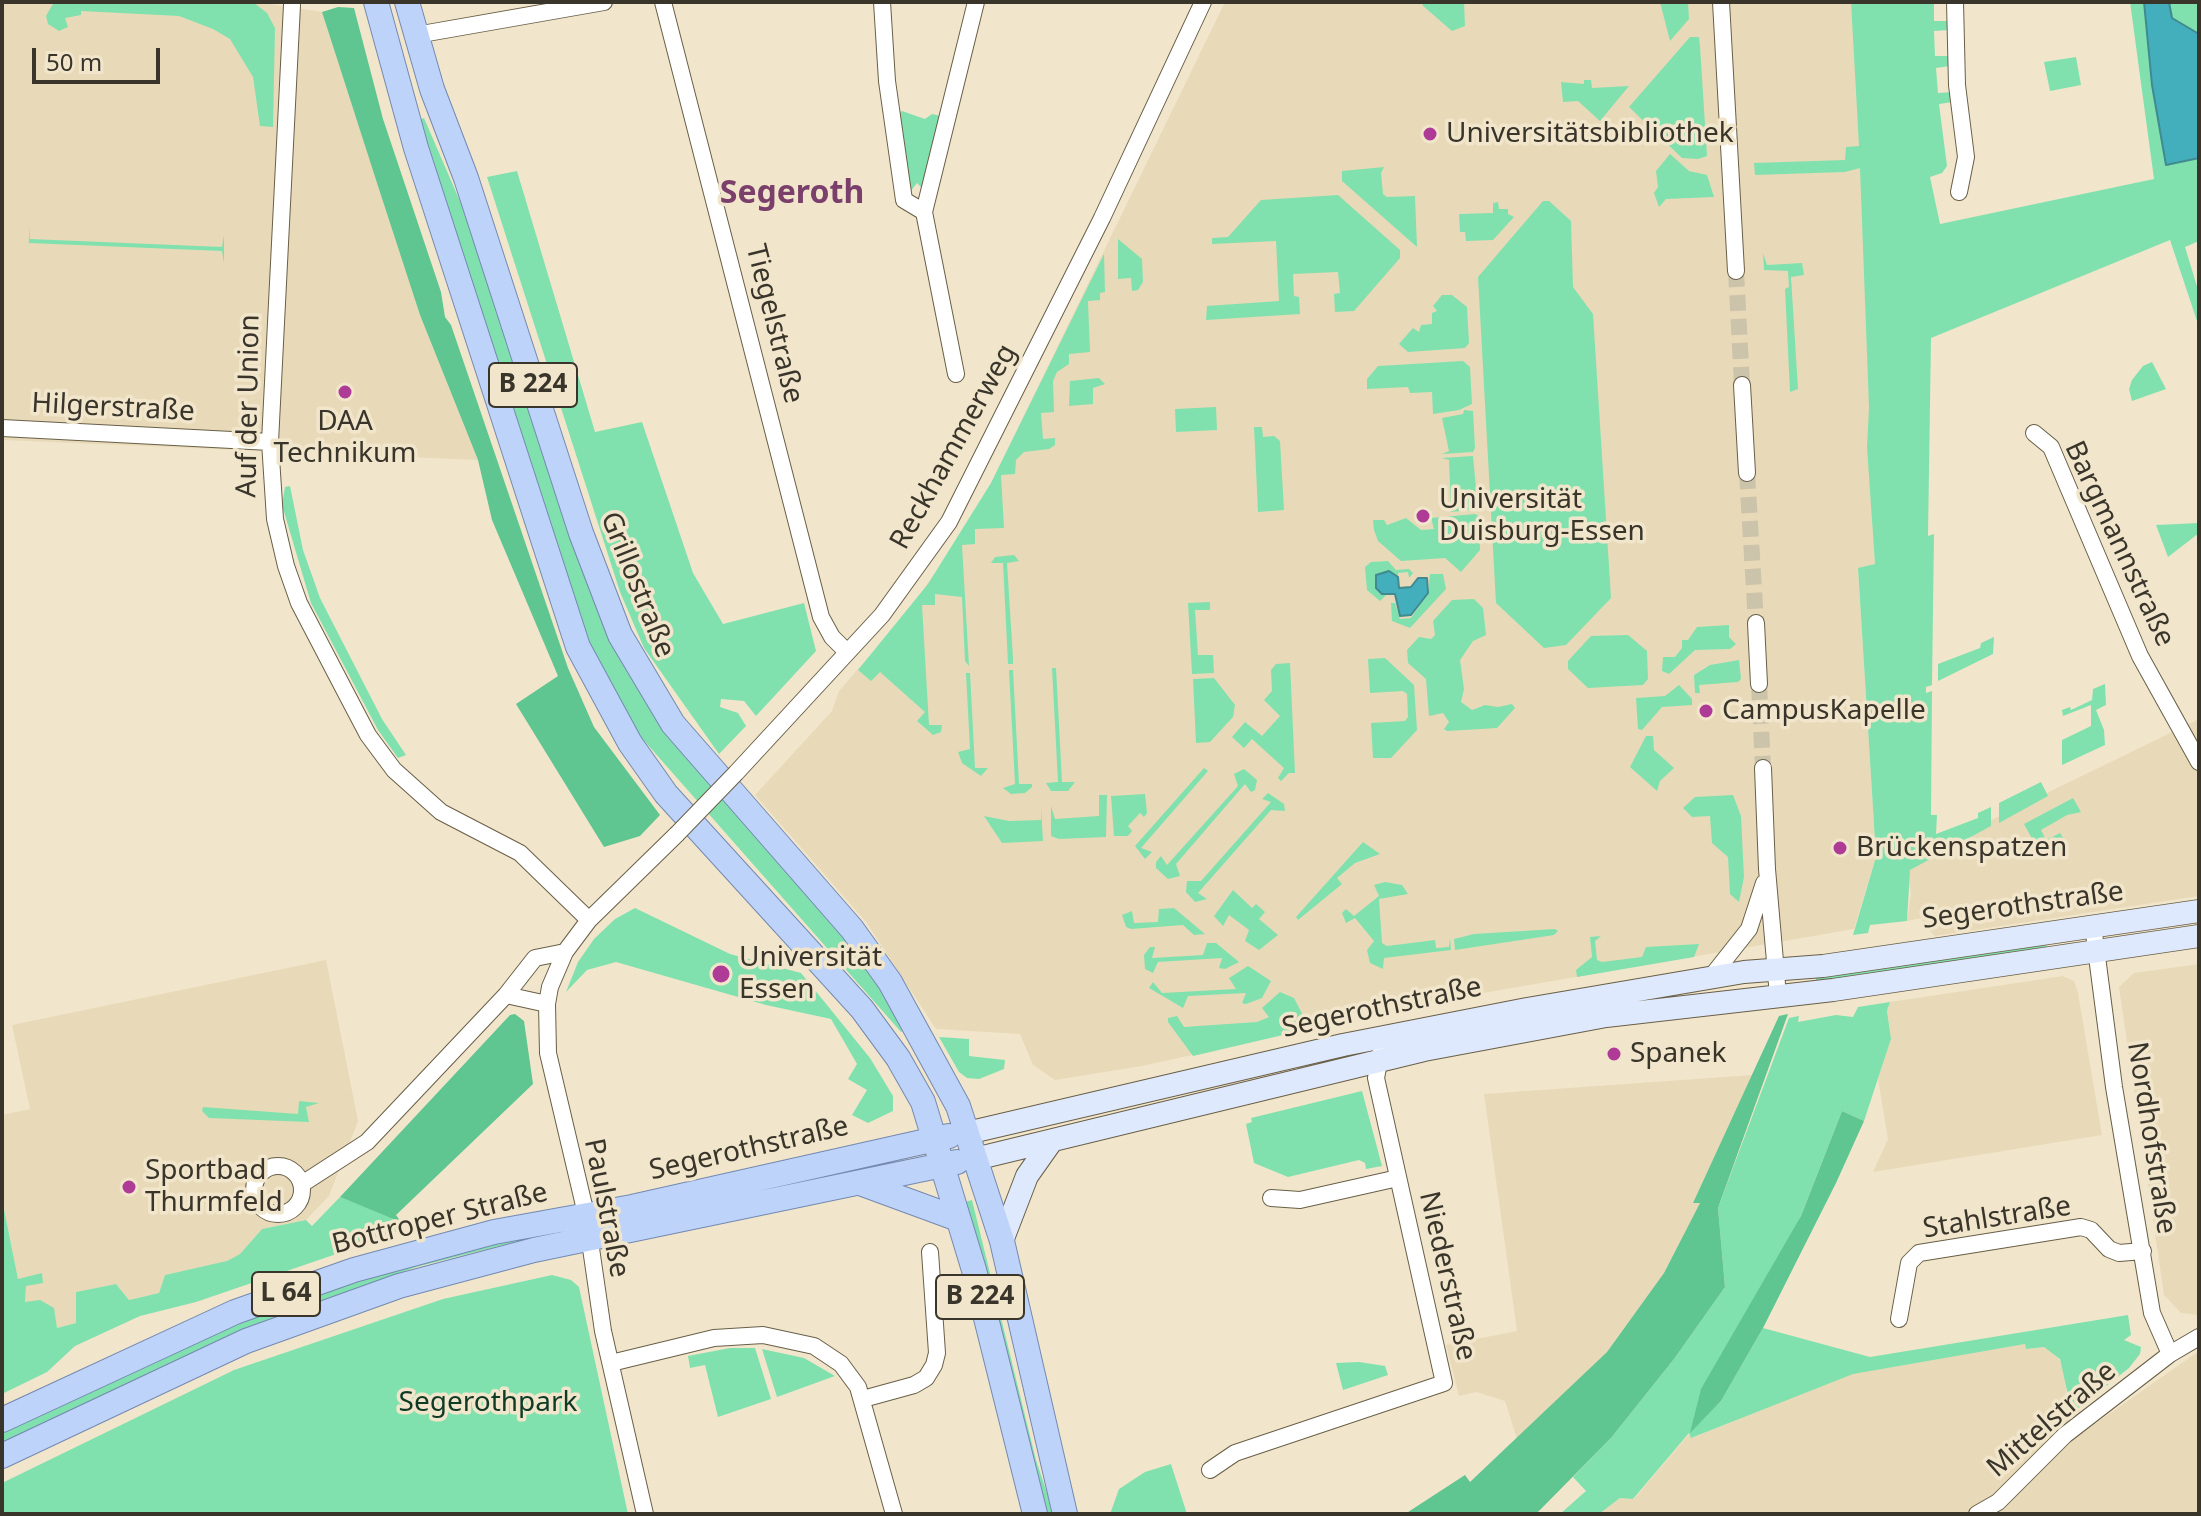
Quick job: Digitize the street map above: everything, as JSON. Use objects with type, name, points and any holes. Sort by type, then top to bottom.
[{"type":"main road","name":"B 224","points":[[376,2],[416,148],[578,647],[600,692],[666,794],[862,1009],[898,1058],[923,1102],[958,1219],[1035,1514]]},
{"type":"main road","name":"Grillostraße","points":[[407,2],[581,533],[620,635],[673,724],[852,929],[890,982],[940,1069],[975,1159]]},
{"type":"main road","name":"Segerothstraße","points":[[586,1214],[967,1133],[1396,1034],[1711,977],[1823,966],[2199,911]]},
{"type":"main road","name":"Segerothstraße","points":[[589,1239],[975,1159],[1378,1062],[1606,1016],[1778,996],[2199,936]]},
{"type":"main road","points":[[1002,1241],[1027,1176],[1051,1142]]},
{"type":"main road","name":"B 224","points":[[975,1159],[1002,1241],[1065,1514]]},
{"type":"main road","points":[[860,1183],[958,1219]]},
{"type":"main road","name":"Bottroper Straße","points":[[2,1420],[235,1312],[339,1275],[494,1232],[586,1214]]},
{"type":"main road","name":"Bottroper Straße","points":[[2,1456],[246,1341],[349,1302],[519,1254],[589,1239]]},
{"type":"street","points":[[416,35],[604,2]]},
{"type":"street","name":"Tiegelstraße","points":[[663,2],[821,617],[832,637],[847,652]]},
{"type":"street","points":[[882,2],[887,81],[904,200],[924,212]]},
{"type":"street","points":[[956,374],[924,212],[976,2]]},
{"type":"street","name":"Reckhammerweg","points":[[589,920],[736,773],[847,652],[904,588],[949,522],[1102,218],[1203,2]]},
{"type":"street","points":[[1721,2],[1736,271]]},
{"type":"street","points":[[1955,2],[1957,85],[1966,157],[1959,192]]},
{"type":"street","name":"Auf der Union","points":[[294,3],[270,442],[275,519],[286,566],[299,603],[368,735],[394,770],[441,812],[520,853],[589,920]]},
{"type":"street","points":[[1742,385],[1747,473]]},
{"type":"street","name":"Hilgerstraße","points":[[2,428],[270,442]]},
{"type":"street","name":"Bargmannstraße","points":[[2034,433],[2051,447],[2140,656],[2199,762]]},
{"type":"street","points":[[1756,623],[1759,684]]},
{"type":"street","points":[[1763,768],[1767,869],[1778,996]]},
{"type":"street","points":[[1711,977],[1749,929],[1767,869]]},
{"type":"street","name":"Paulstraße","points":[[589,920],[565,952],[550,987],[547,1004],[548,1053],[586,1214],[611,1363],[645,1514]]},
{"type":"street","name":"Nordhofstraße","points":[[2093,926],[2118,1111],[2155,1327],[2170,1354]]},
{"type":"street","points":[[302,1184],[367,1142],[506,995],[535,958],[565,952]]},
{"type":"street","points":[[506,995],[547,1004]]},
{"type":"street","points":[[1378,1062],[1384,1047],[1396,1034]]},
{"type":"street","name":"Niederstraße","points":[[1210,1470],[1235,1453],[1444,1383],[1376,1078],[1378,1062]]},
{"type":"street","points":[[1271,1198],[1300,1200],[1398,1178]]},
{"type":"street","name":"Stahlstraße","points":[[1899,1319],[1909,1263],[1919,1253],[2081,1227],[2091,1230],[2109,1249],[2119,1253],[2143,1251]]},
{"type":"street","points":[[863,1399],[914,1385],[926,1378],[934,1365],[937,1353],[930,1252]]},
{"type":"street","points":[[611,1363],[714,1338],[763,1335],[814,1346],[852,1375],[863,1399],[894,1514]]},
{"type":"street","name":"Mittelstraße","points":[[1977,1514],[1998,1502],[2065,1435],[2170,1354],[2199,1337]]},
{"type":"shaded area","points":[[2,2],[255,2],[322,12],[420,315],[478,460],[2,440]]},
{"type":"shaded area","name":"Universität Duisburg-Essen","points":[[1225,2],[1866,2],[1861,178],[1875,564],[1858,569],[1876,857],[1854,929],[1402,1007],[1371,1004],[1283,1035],[1142,1066],[1055,1080],[1033,1065],[1020,1034],[936,1029],[866,922],[755,795],[832,711],[839,691],[905,615],[953,548],[991,483]]},
{"type":"shaded area","points":[[2199,719],[2199,896],[1935,936],[1922,924],[1922,918],[1907,921],[1911,894],[1908,877],[1915,857]]},
{"type":"shaded area","name":"Sportbad Thurmfeld","points":[[326,960],[358,1121],[329,1196],[306,1220],[262,1229],[240,1254],[227,1262],[165,1275],[159,1293],[129,1300],[116,1284],[76,1292],[76,1323],[57,1328],[25,1302],[26,1286],[18,1279],[2,1199],[2,1115],[30,1109],[12,1025]]},
{"type":"shaded area","points":[[2199,964],[2199,1315],[2181,1313],[2164,1295],[2119,987],[2134,973]]},
{"type":"shaded area","points":[[2063,976],[2074,981],[2078,993],[2102,1135],[1873,1172],[1888,1139],[1878,1079],[1891,1039],[1887,1011],[1890,1002]]},
{"type":"shaded area","points":[[1752,1075],[1693,1203],[1701,1202],[1664,1273],[1607,1352],[1517,1439],[1505,1401],[1476,1392],[1459,1396],[1446,1345],[1517,1331],[1484,1094]]},
{"type":"shaded area","points":[[2025,1344],[2027,1349],[2044,1347],[2057,1354],[2065,1374],[2067,1406],[2047,1424],[2042,1436],[2078,1408],[2089,1428],[2199,1351],[2199,1514],[1599,1514],[1620,1498],[1634,1499],[1690,1433],[1692,1438],[1853,1373]]},
{"type":"green space","points":[[54,2],[253,2],[267,13],[275,28],[273,127],[260,126],[253,77],[230,39],[213,29],[179,16],[81,11],[81,15],[65,18],[68,27],[59,31],[48,24],[46,16]]},
{"type":"green space","points":[[1425,2],[1464,2],[1465,26],[1452,31],[1422,5]]},
{"type":"green space","points":[[1660,2],[1688,2],[1689,19],[1670,41]]},
{"type":"green space","points":[[1851,2],[1934,2],[1934,21],[1949,21],[1949,30],[1934,31],[1935,56],[1950,56],[1950,66],[1936,68],[1938,93],[1952,92],[1953,102],[1939,104],[1947,166],[1942,173],[1930,177],[1940,224],[2154,179],[2130,2],[2144,2],[2152,85],[2166,164],[2199,158],[2199,241],[2185,247],[2199,293],[2199,327],[2170,240],[1931,338],[1928,536],[1934,534],[1932,685],[1926,687],[1926,693],[1932,691],[1931,815],[1937,815],[1936,834],[1978,818],[1978,813],[1991,807],[1991,826],[1910,870],[1907,921],[1870,925],[1868,933],[1853,935],[1876,857],[1858,568],[1875,564],[1867,447],[1869,408],[1860,168],[1845,172],[1755,175],[1754,163],[1845,160],[1846,147],[1859,146]]},
{"type":"green space","points":[[2169,2],[2199,2],[2199,34],[2172,18]]},
{"type":"green space","points":[[338,7],[354,8],[383,119],[441,292],[445,317],[451,325],[568,668],[594,727],[660,815],[640,836],[604,847],[516,704],[558,676],[492,520],[478,460],[420,315],[322,12]]},
{"type":"green space","points":[[1690,37],[1699,37],[1700,46],[1707,156],[1698,159],[1682,158],[1629,107]]},
{"type":"green space","points":[[2076,57],[2081,85],[2050,91],[2044,62]]},
{"type":"green space","points":[[1584,80],[1591,80],[1592,88],[1629,86],[1600,121],[1578,101],[1563,102],[1561,82],[1584,84]]},
{"type":"green space","points":[[902,111],[925,119],[932,114],[941,116],[922,188],[917,183],[910,192],[898,114]]},
{"type":"green space","points":[[424,118],[475,236],[598,608],[803,887],[864,961],[907,1028],[901,1032],[640,736],[604,674],[577,618],[419,120]]},
{"type":"green space","points":[[1670,154],[1689,171],[1707,175],[1714,197],[1666,199],[1659,207],[1654,193],[1658,187],[1656,171]]},
{"type":"green space","points":[[1384,167],[1381,173],[1383,194],[1387,197],[1415,196],[1417,247],[1342,181],[1342,171]]},
{"type":"green space","points":[[517,171],[595,432],[642,422],[693,573],[723,624],[804,603],[816,651],[756,716],[744,701],[721,699],[720,707],[738,713],[746,726],[719,754],[644,648],[620,592],[487,177]]},
{"type":"green space","points":[[1338,195],[1400,250],[1400,258],[1354,311],[1335,312],[1334,294],[1340,293],[1338,272],[1293,274],[1294,296],[1299,297],[1300,314],[1206,320],[1207,306],[1279,301],[1276,241],[1212,244],[1212,238],[1228,237],[1261,200]]},
{"type":"green space","points":[[1543,201],[1549,201],[1571,221],[1573,287],[1593,314],[1611,598],[1566,645],[1544,648],[1496,603],[1478,277]]},
{"type":"green space","points":[[1498,202],[1499,209],[1508,209],[1508,214],[1514,217],[1493,240],[1466,241],[1465,232],[1460,232],[1459,214],[1493,213],[1493,203]]},
{"type":"green space","points":[[30,226],[30,239],[222,247],[224,235],[224,263],[222,251],[29,243],[28,256]]},
{"type":"green space","points":[[1118,239],[1142,259],[1143,282],[1138,290],[1132,291],[1131,278],[1118,279]]},
{"type":"green space","points":[[1763,253],[1767,265],[1802,263],[1804,275],[1791,277],[1798,389],[1790,392],[1785,289],[1789,287],[1788,271],[1764,270]]},
{"type":"green space","points":[[1104,254],[1105,292],[1100,293],[1100,300],[1088,301],[1090,352],[1069,354],[1069,364],[1057,372],[1053,381],[1054,412],[1041,413],[1043,439],[1055,438],[1055,445],[1049,449],[1024,452],[1016,460],[1015,474],[1001,475],[1004,528],[975,529],[975,544],[962,545],[969,666],[965,661],[962,597],[935,594],[935,605],[922,605],[929,725],[942,725],[941,732],[933,735],[917,721],[925,712],[880,672],[871,681],[858,670],[928,584],[991,483]]},
{"type":"green space","points":[[1442,295],[1452,295],[1467,307],[1469,343],[1465,348],[1408,352],[1399,344],[1413,328],[1419,332],[1421,325],[1432,324],[1432,313],[1437,311],[1433,306]]},
{"type":"green space","points":[[1463,361],[1470,367],[1472,404],[1459,410],[1433,414],[1432,392],[1410,393],[1408,387],[1367,389],[1367,379],[1378,366]]},
{"type":"green space","points":[[2152,362],[2166,389],[2132,401],[2129,389],[2132,380],[2143,366]]},
{"type":"green space","points":[[1099,378],[1105,384],[1093,388],[1093,404],[1069,406],[1070,381]]},
{"type":"green space","points":[[1216,407],[1217,430],[1176,432],[1175,409]]},
{"type":"green space","points":[[1464,410],[1473,411],[1473,452],[1442,454],[1449,451],[1442,418],[1463,414]]},
{"type":"green space","points":[[1254,427],[1262,427],[1263,437],[1274,436],[1280,441],[1284,510],[1258,512]]},
{"type":"green space","points":[[1473,456],[1478,509],[1451,512],[1449,460],[1442,458]]},
{"type":"green space","points":[[290,486],[303,550],[320,598],[382,719],[406,755],[398,758],[378,730],[311,603],[282,505],[285,487]]},
{"type":"green space","points":[[1479,516],[1480,550],[1461,572],[1445,558],[1401,561],[1378,541],[1374,530],[1373,520],[1384,520],[1387,525],[1406,518],[1421,530],[1434,529],[1431,518]]},
{"type":"green space","points":[[2199,523],[2199,533],[2168,557],[2156,525]]},
{"type":"green space","points":[[1014,555],[1019,561],[1007,563],[1013,658],[1013,664],[1008,664],[1003,563],[991,563],[995,557]]},
{"type":"green space","points":[[1388,561],[1396,570],[1409,569],[1413,573],[1409,578],[1408,572],[1398,573],[1398,577],[1389,571],[1382,594],[1386,595],[1380,601],[1367,590],[1365,567],[1371,562]]},
{"type":"green space","points":[[1430,574],[1443,574],[1446,589],[1410,628],[1392,621],[1391,603],[1395,603],[1400,619],[1411,618],[1428,593]]},
{"type":"green space","points":[[1474,599],[1483,608],[1486,635],[1473,641],[1460,660],[1464,689],[1461,702],[1472,710],[1485,705],[1498,707],[1512,704],[1515,708],[1497,728],[1447,731],[1444,729],[1449,722],[1443,713],[1429,716],[1426,679],[1408,663],[1407,650],[1419,637],[1431,639],[1435,635],[1433,621],[1452,600]]},
{"type":"green space","points":[[1210,602],[1210,610],[1195,610],[1198,655],[1213,655],[1214,673],[1192,674],[1188,603]]},
{"type":"green space","points":[[1729,625],[1729,637],[1736,644],[1730,649],[1695,650],[1669,674],[1662,671],[1663,657],[1675,657],[1682,648],[1682,640],[1688,640],[1697,627]]},
{"type":"green space","points":[[1628,635],[1647,651],[1648,679],[1643,685],[1588,688],[1568,669],[1568,661],[1591,636]]},
{"type":"green space","points":[[1994,637],[1993,654],[1938,681],[1938,664],[1980,648],[1981,643]]},
{"type":"green space","points":[[1385,658],[1414,685],[1417,730],[1391,758],[1373,758],[1371,723],[1405,721],[1408,717],[1407,694],[1403,691],[1370,693],[1368,659]]},
{"type":"green space","points":[[1739,660],[1741,679],[1738,682],[1699,685],[1700,693],[1695,693],[1694,675],[1710,665]]},
{"type":"green space","points":[[1290,663],[1295,773],[1289,773],[1281,781],[1278,778],[1284,768],[1252,739],[1244,748],[1232,737],[1245,722],[1262,736],[1280,716],[1264,700],[1272,691],[1271,670],[1276,664]]},
{"type":"green space","points":[[1052,668],[1056,668],[1062,782],[1075,782],[1068,791],[1051,791],[1046,783],[1058,782]]},
{"type":"green space","points":[[1009,670],[1013,670],[1019,784],[1032,784],[1025,793],[1011,794],[1003,788],[1015,784]]},
{"type":"green space","points":[[966,673],[970,673],[975,768],[988,768],[981,776],[962,763],[958,752],[970,749]]},
{"type":"green space","points":[[1214,678],[1235,705],[1233,717],[1210,742],[1196,743],[1193,679]]},
{"type":"green space","points":[[2105,684],[2106,705],[2096,710],[2104,730],[2105,745],[2062,765],[2062,740],[2091,726],[2091,705],[2063,716],[2062,710],[2070,707],[2071,710],[2092,700],[2093,689]]},
{"type":"green space","points":[[1679,685],[1692,699],[1692,705],[1662,707],[1642,730],[1638,729],[1636,698],[1665,696]]},
{"type":"green space","points":[[1646,736],[1653,736],[1654,750],[1674,768],[1660,781],[1657,791],[1630,767]]},
{"type":"green space","points":[[1204,768],[1208,771],[1141,848],[1152,852],[1145,859],[1135,846]]},
{"type":"green space","points":[[1244,769],[1257,780],[1255,790],[1251,792],[1245,784],[1176,864],[1180,876],[1168,879],[1156,868],[1156,862],[1161,856],[1167,865],[1238,786],[1234,774]]},
{"type":"green space","points":[[2041,782],[2048,796],[1999,823],[1999,803]]},
{"type":"green space","points":[[1268,793],[1284,804],[1285,811],[1271,810],[1198,893],[1207,899],[1195,902],[1186,892],[1187,881],[1201,881],[1271,802],[1262,799]]},
{"type":"green space","points":[[1145,794],[1147,813],[1144,817],[1140,813],[1128,826],[1132,831],[1128,836],[1114,836],[1111,796]]},
{"type":"green space","points":[[1099,795],[1107,795],[1106,837],[1059,839],[1051,836],[1051,806],[1055,819],[1099,816]]},
{"type":"green space","points":[[1733,795],[1741,816],[1744,877],[1739,902],[1730,894],[1728,857],[1712,843],[1710,816],[1692,817],[1683,808],[1695,797]]},
{"type":"green space","points":[[2073,798],[2081,812],[2067,815],[2041,830],[2046,840],[2060,833],[2068,846],[2041,855],[2024,824]]},
{"type":"green space","points":[[1041,807],[1043,841],[1002,843],[984,816],[1009,821],[1041,820]]},
{"type":"green space","points":[[1363,842],[1380,854],[1355,863],[1337,878],[1342,884],[1298,920],[1296,917]]},
{"type":"green space","points":[[1385,882],[1402,885],[1408,894],[1379,899],[1382,943],[1387,946],[1435,940],[1436,948],[1449,947],[1450,938],[1451,950],[1384,958],[1383,969],[1370,963],[1367,950],[1374,941],[1355,918],[1346,923],[1342,913],[1346,909],[1354,916],[1379,896],[1374,885]]},
{"type":"green space","points":[[1233,890],[1252,908],[1256,904],[1265,912],[1259,919],[1278,935],[1259,950],[1245,941],[1249,930],[1229,915],[1223,926],[1214,916]]},
{"type":"green space","points":[[635,908],[730,954],[801,973],[870,1058],[893,1096],[893,1111],[868,1123],[852,1115],[867,1090],[848,1079],[857,1064],[831,1019],[766,1005],[616,962],[587,970],[566,992],[578,962],[594,939],[615,919]]},
{"type":"green space","points":[[1174,908],[1205,934],[1194,935],[1183,925],[1131,929],[1126,927],[1122,915],[1132,911],[1134,923],[1158,922],[1159,909]]},
{"type":"green space","points":[[1558,931],[1554,935],[1455,950],[1454,939],[1474,934]]},
{"type":"green space","points":[[1601,936],[1595,941],[1597,960],[1602,962],[1642,957],[1646,947],[1699,944],[1694,957],[1577,977],[1576,970],[1592,957],[1590,937]]},
{"type":"green space","points":[[1207,943],[1216,943],[1239,962],[1225,969],[1219,968],[1222,958],[1158,962],[1153,973],[1145,969],[1144,955],[1150,947],[1155,947],[1152,958],[1203,955]]},
{"type":"green space","points":[[2046,943],[2047,949],[1816,983],[1816,977]]},
{"type":"green space","points":[[1248,966],[1271,981],[1262,998],[1246,1004],[1242,1003],[1246,993],[1188,996],[1183,1008],[1149,988],[1153,982],[1162,993],[1236,989],[1229,978]]},
{"type":"green space","points":[[1280,992],[1294,998],[1308,1025],[1283,1035],[1193,1056],[1168,1022],[1168,1018],[1177,1016],[1184,1027],[1257,1022],[1269,1017],[1262,1008]]},
{"type":"green space","points":[[1890,1002],[1887,1011],[1891,1039],[1864,1121],[1842,1111],[1801,1216],[1691,1431],[1721,1401],[1763,1328],[1870,1357],[2128,1315],[2131,1335],[2124,1340],[2141,1347],[2140,1354],[2129,1368],[2042,1437],[2038,1424],[2057,1418],[2067,1406],[2068,1395],[2060,1359],[2044,1347],[2026,1349],[2025,1344],[1853,1374],[1691,1438],[1689,1433],[1633,1499],[1620,1498],[1599,1514],[1560,1514],[1586,1491],[1573,1477],[1611,1438],[1674,1359],[1725,1287],[1718,1208],[1789,1018],[1799,1016],[1798,1022],[1836,1015],[1853,1017],[1858,1007]]},
{"type":"green space","points":[[515,1014],[524,1021],[533,1084],[396,1215],[401,1222],[340,1197],[510,1015]]},
{"type":"green space","points":[[1788,1014],[1718,1208],[1725,1287],[1674,1359],[1611,1438],[1536,1514],[1405,1514],[1465,1475],[1470,1482],[1607,1352],[1664,1273],[1700,1203],[1693,1203],[1779,1016]]},
{"type":"green space","points":[[939,1037],[969,1039],[969,1056],[1005,1060],[1004,1069],[979,1079],[967,1078],[959,1072]]},
{"type":"green space","points":[[1362,1091],[1382,1166],[1366,1169],[1365,1163],[1359,1160],[1288,1177],[1254,1163],[1246,1124],[1252,1122],[1251,1118]]},
{"type":"green space","points":[[299,1101],[319,1103],[306,1107],[309,1122],[209,1118],[202,1111],[203,1107],[298,1114]]},
{"type":"green space","points":[[1842,1111],[1864,1121],[1836,1183],[1763,1328],[1721,1401],[1690,1433],[1701,1389],[1801,1216]]},
{"type":"green space","points":[[340,1197],[406,1223],[392,1235],[196,1302],[140,1316],[75,1346],[47,1372],[2,1394],[2,1199],[18,1279],[42,1273],[43,1283],[26,1286],[25,1302],[40,1300],[54,1308],[57,1328],[76,1323],[76,1292],[116,1284],[129,1300],[159,1293],[165,1275],[227,1261],[240,1254],[262,1229],[306,1220],[312,1226]]},
{"type":"green space","points":[[972,1200],[1036,1460],[1054,1514],[1048,1514],[1041,1491],[965,1202]]},
{"type":"green space","points":[[535,1237],[416,1267],[259,1325],[2,1446],[2,1431],[267,1311],[467,1247]]},
{"type":"green space","name":"Segerothpark","points":[[552,1275],[571,1280],[579,1287],[628,1514],[2,1514],[2,1483],[234,1370],[443,1299]]},
{"type":"green space","points":[[730,1348],[755,1348],[771,1399],[718,1417],[705,1365],[690,1368],[688,1356]]},
{"type":"green space","points":[[762,1349],[804,1358],[835,1376],[777,1397]]},
{"type":"green space","points":[[1359,1362],[1385,1366],[1388,1375],[1343,1390],[1336,1363]]},
{"type":"green space","points":[[1171,1464],[1187,1514],[1110,1514],[1119,1489],[1145,1472]]},
{"type":"water","points":[[2144,2],[2169,2],[2172,18],[2199,34],[2199,158],[2166,165],[2152,85]]},
{"type":"water","points":[[1389,571],[1398,577],[1399,588],[1411,587],[1418,578],[1427,578],[1428,593],[1411,615],[1400,616],[1395,594],[1382,594],[1376,588],[1376,575]]},
{"type":"tunnel","points":[[1736,271],[1742,385]]},
{"type":"tunnel","points":[[1747,473],[1756,623]]},
{"type":"tunnel","points":[[1759,684],[1763,768]]},
{"type":"place","name":"Universitätsbibliothek","points":[[1430,134]]},
{"type":"place","name":"DAA Technikum","points":[[345,392]]},
{"type":"place","name":"Universität Duisburg-Essen","points":[[1423,516]]},
{"type":"place","name":"CampusKapelle","points":[[1706,711]]},
{"type":"place","name":"Brückenspatzen","points":[[1840,848]]},
{"type":"place","name":"Universität Essen","points":[[721,974]]},
{"type":"place","name":"Spanek","points":[[1614,1054]]},
{"type":"place","name":"Sportbad Thurmfeld","points":[[129,1187]]},
{"type":"district","name":"Segeroth","points":[[792,194]]}]
